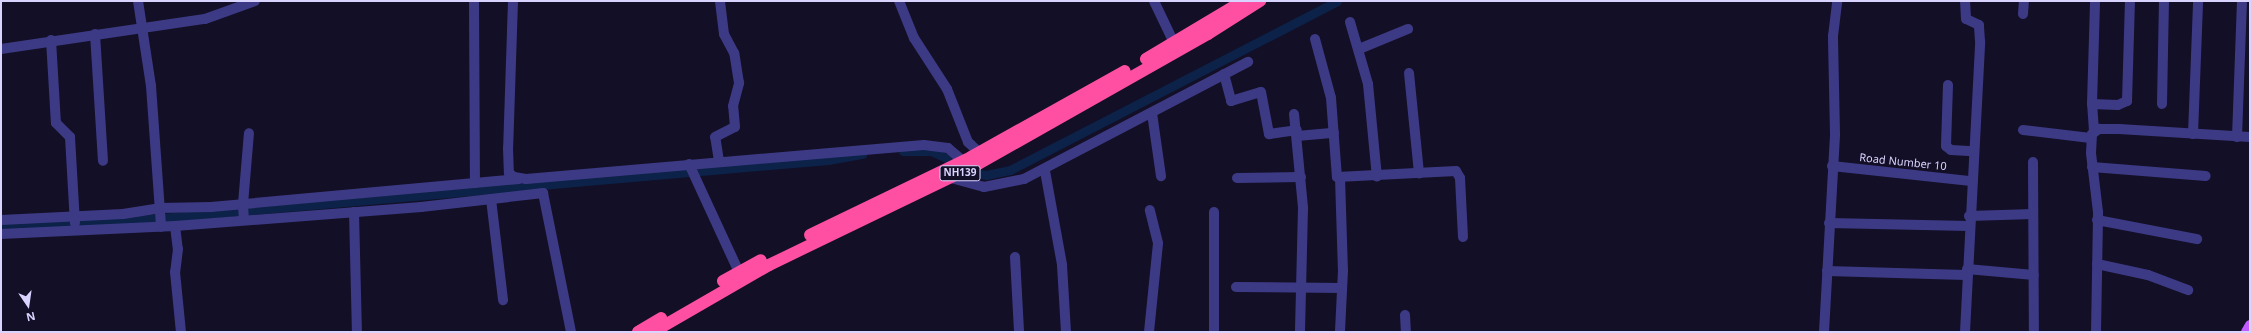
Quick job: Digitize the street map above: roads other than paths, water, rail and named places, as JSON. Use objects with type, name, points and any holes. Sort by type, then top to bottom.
[{"type":"highway","name":"NH139","points":[[638,332],[712,292],[951,178],[983,155],[1243,1]]},
{"type":"highway","name":"NH139","points":[[653,332],[739,272],[963,161],[983,155],[1208,34],[1260,1]]},
{"type":"main road","points":[[2246,332],[2250,325]]},
{"type":"street","points":[[138,1],[151,86],[160,217]]},
{"type":"street","points":[[1,49],[51,40],[205,19],[255,1]]},
{"type":"street","points":[[474,1],[475,183]]},
{"type":"street","points":[[513,1],[508,167],[510,173],[519,179]]},
{"type":"street","points":[[719,162],[716,137],[735,127],[733,106],[740,83],[734,53],[724,34],[720,1]]},
{"type":"street","points":[[899,1],[914,38],[947,89],[968,142],[983,155]]},
{"type":"street","points":[[1154,1],[1174,43]]},
{"type":"street","points":[[1824,332],[1835,119],[1833,36],[1837,1]]},
{"type":"street","points":[[1965,1],[1966,19],[1978,25],[1980,32],[1966,272],[1965,332]]},
{"type":"street","points":[[2023,14],[2024,1]]},
{"type":"street","points":[[2095,1],[2092,167],[2097,220],[2096,332]]},
{"type":"street","points":[[2092,104],[2118,105],[2127,101],[2130,1]]},
{"type":"street","points":[[2162,104],[2164,1]]},
{"type":"street","points":[[2193,134],[2198,1]]},
{"type":"street","points":[[2238,137],[2242,1]]},
{"type":"street","points":[[1350,22],[1371,104],[1377,177]]},
{"type":"street","points":[[1358,49],[1408,29]]},
{"type":"street","points":[[95,34],[103,162]]},
{"type":"street","points":[[1315,39],[1328,82],[1340,177],[1342,288],[1340,332]]},
{"type":"street","points":[[51,40],[56,123],[70,137],[75,223]]},
{"type":"street","points":[[951,178],[972,185],[994,186],[1045,171],[1248,62]]},
{"type":"street","points":[[1409,73],[1419,174]]},
{"type":"street","points":[[1224,74],[1231,101],[1261,92],[1269,134],[1334,133]]},
{"type":"street","points":[[1948,85],[1946,146],[1951,150],[1973,151]]},
{"type":"street","points":[[1152,113],[1161,176]]},
{"type":"street","points":[[1294,114],[1301,177],[1300,332]]},
{"type":"street","points":[[2023,130],[2093,135],[2119,129],[2250,137]]},
{"type":"street","points":[[244,220],[243,204],[249,133]]},
{"type":"street","points":[[1,234],[75,223],[160,217],[243,204],[519,179],[691,168],[719,162],[924,145],[948,148],[963,161]]},
{"type":"street","points":[[2033,162],[2034,332]]},
{"type":"street","name":"Road Number 10","points":[[1832,166],[1971,181]]},
{"type":"street","points":[[2092,167],[2206,176]]},
{"type":"street","points":[[691,168],[739,272]]},
{"type":"street","points":[[1045,171],[1062,265],[1066,332]]},
{"type":"street","points":[[1340,177],[1377,177],[1458,172],[1463,237]]},
{"type":"street","points":[[1238,178],[1301,177]]},
{"type":"street","points":[[541,178],[571,332]]},
{"type":"street","points":[[1,220],[75,223],[160,217],[175,226],[354,212],[543,193]]},
{"type":"street","points":[[491,199],[503,300]]},
{"type":"street","points":[[1149,332],[1158,243],[1150,210]]},
{"type":"street","points":[[354,212],[357,332]]},
{"type":"street","points":[[1214,212],[1214,332]]},
{"type":"street","points":[[1829,223],[1969,221],[2033,214]]},
{"type":"street","points":[[2097,220],[2197,239]]},
{"type":"street","points":[[175,226],[178,249],[175,272],[181,332]]},
{"type":"street","points":[[1015,257],[1019,332]]},
{"type":"street","points":[[2097,264],[2148,275],[2188,290]]},
{"type":"street","points":[[1827,271],[1966,272],[2034,275]]},
{"type":"street","points":[[1236,287],[1300,286],[1342,288]]},
{"type":"street","points":[[1405,315],[1406,332]]},
{"type":"waterway","points":[[966,171],[986,175],[1010,170],[1337,1]]},
{"type":"waterway","points":[[903,151],[931,151],[948,159]]},
{"type":"waterway","points":[[1,227],[138,220],[828,160],[862,154]]}]
